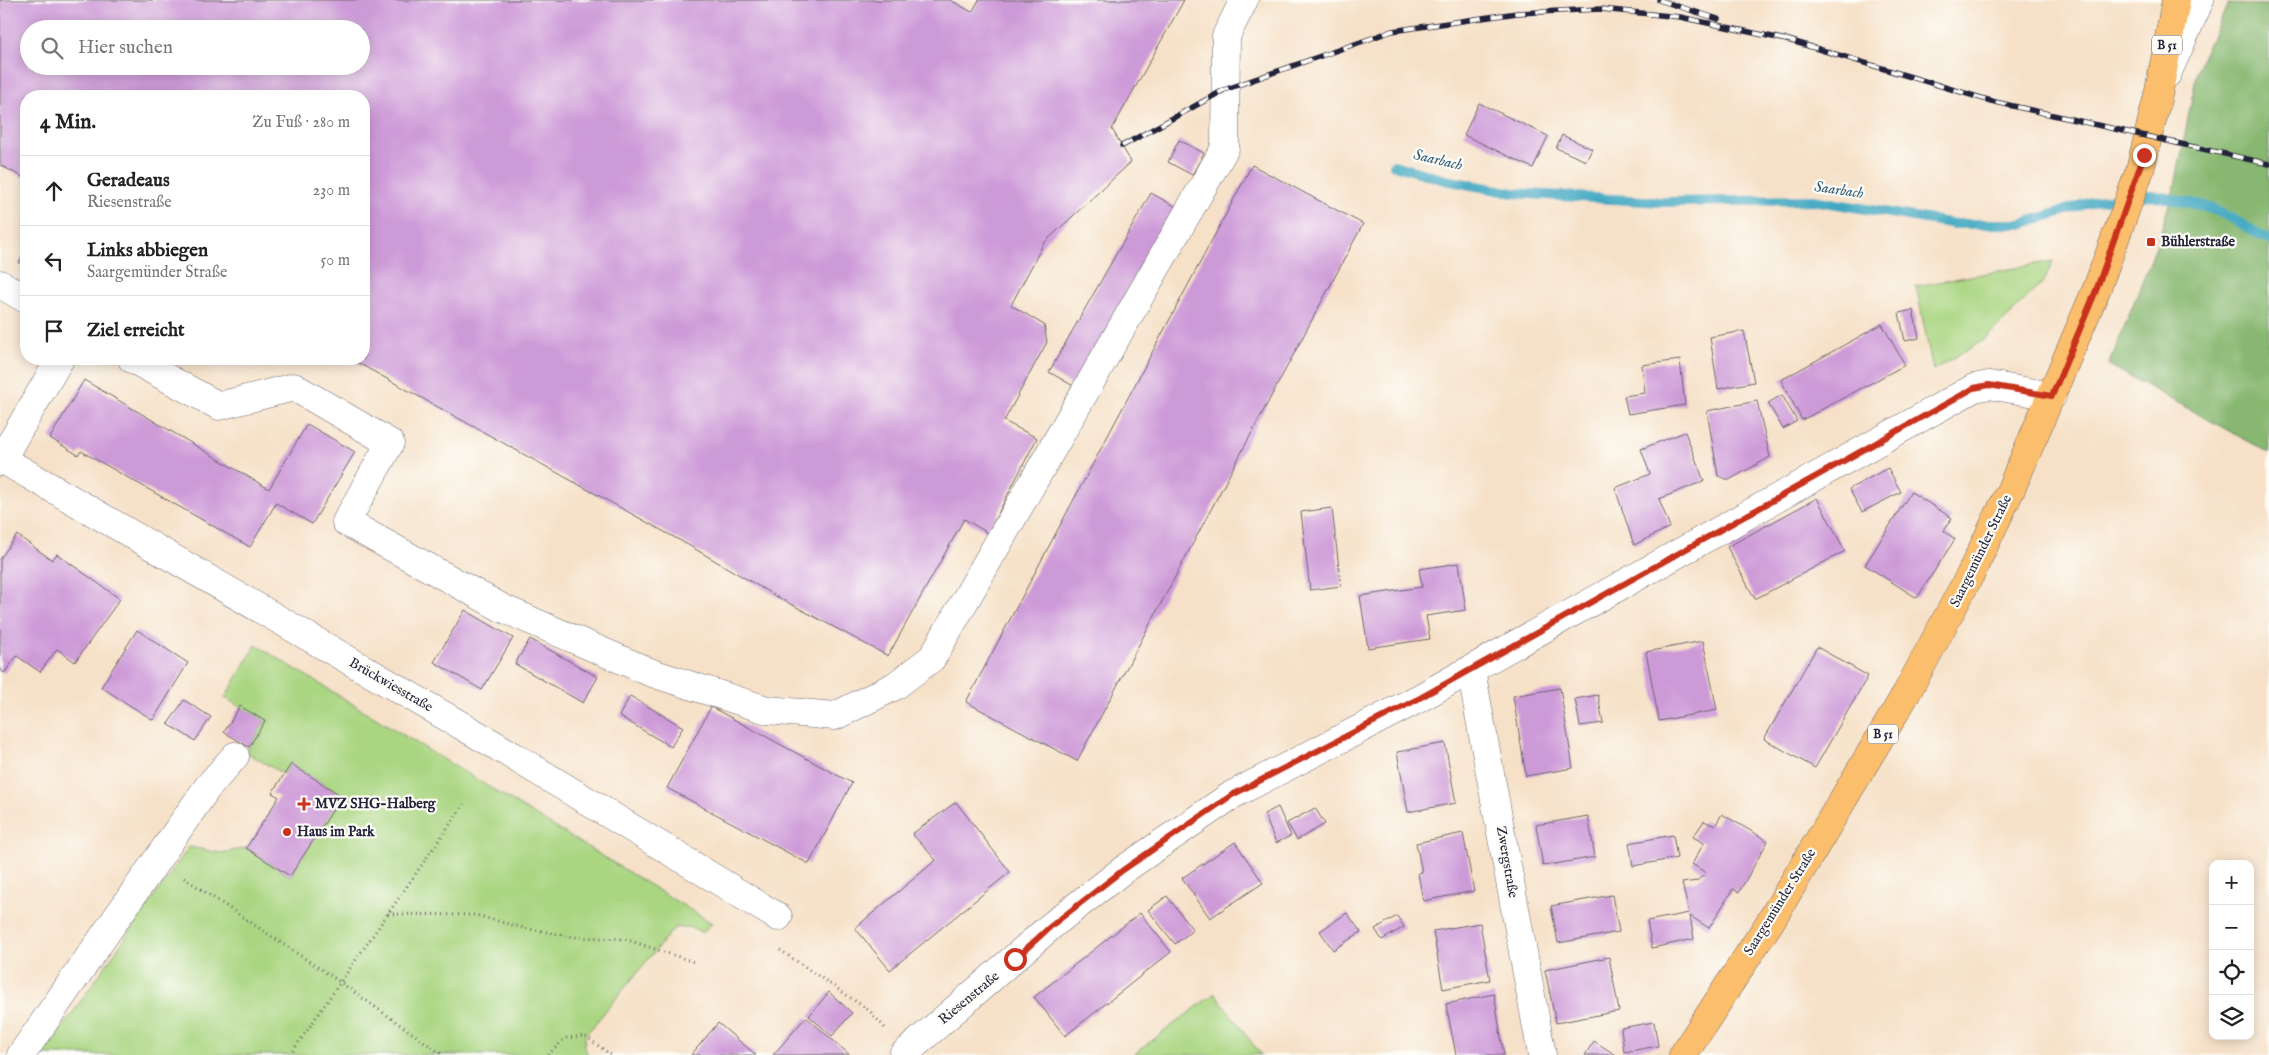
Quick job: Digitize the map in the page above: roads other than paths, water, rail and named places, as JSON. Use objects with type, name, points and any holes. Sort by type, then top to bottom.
[{"type":"main road","name":"Saargemünder Straße","points":[[1683,1055],[1770,922],[1906,694],[1970,575],[2012,489],[2097,288],[2140,170],[2159,91],[2176,0]]},
{"type":"street","points":[[143,365],[219,406],[294,387],[390,443],[346,522],[502,608],[652,673],[767,710],[835,716],[895,686],[932,658],[1225,148],[1226,36],[1244,0]]},
{"type":"street","points":[[2159,91],[2200,0]]},
{"type":"street","points":[[0,284],[20,296]]},
{"type":"street","points":[[0,460],[56,365]]},
{"type":"street","name":"Riesenstraße","points":[[905,1053],[1051,926],[1123,870],[1232,795],[1471,670],[1974,388],[1989,385],[2052,396]]},
{"type":"street","name":"Brückwiesstraße","points":[[0,460],[495,745],[778,917]]},
{"type":"street","name":"Zwergstraße","points":[[1471,670],[1542,1055]]},
{"type":"street","points":[[21,1055],[207,788],[235,756]]},
{"type":"waterway","name":"Saarbach","points":[[1394,165],[1445,180],[1513,193],[1660,202],[1813,200],[1955,224],[2021,224],[2095,201],[2151,195],[2205,206],[2230,217],[2269,240]]},
{"type":"railway","points":[[1659,0],[1718,19]]},
{"type":"railway","points":[[1122,146],[1224,90],[1392,31],[1517,13],[1601,9],[1680,17],[1791,41]]},
{"type":"railway","points":[[1785,39],[1991,101],[2269,164]]},
{"type":"place","name":"Bühlerstraße","points":[[2151,242]]},
{"type":"place","name":"MVZ SHG-Halberg","points":[[304,804]]},
{"type":"place","name":"Haus im Park","points":[[287,832]]}]
